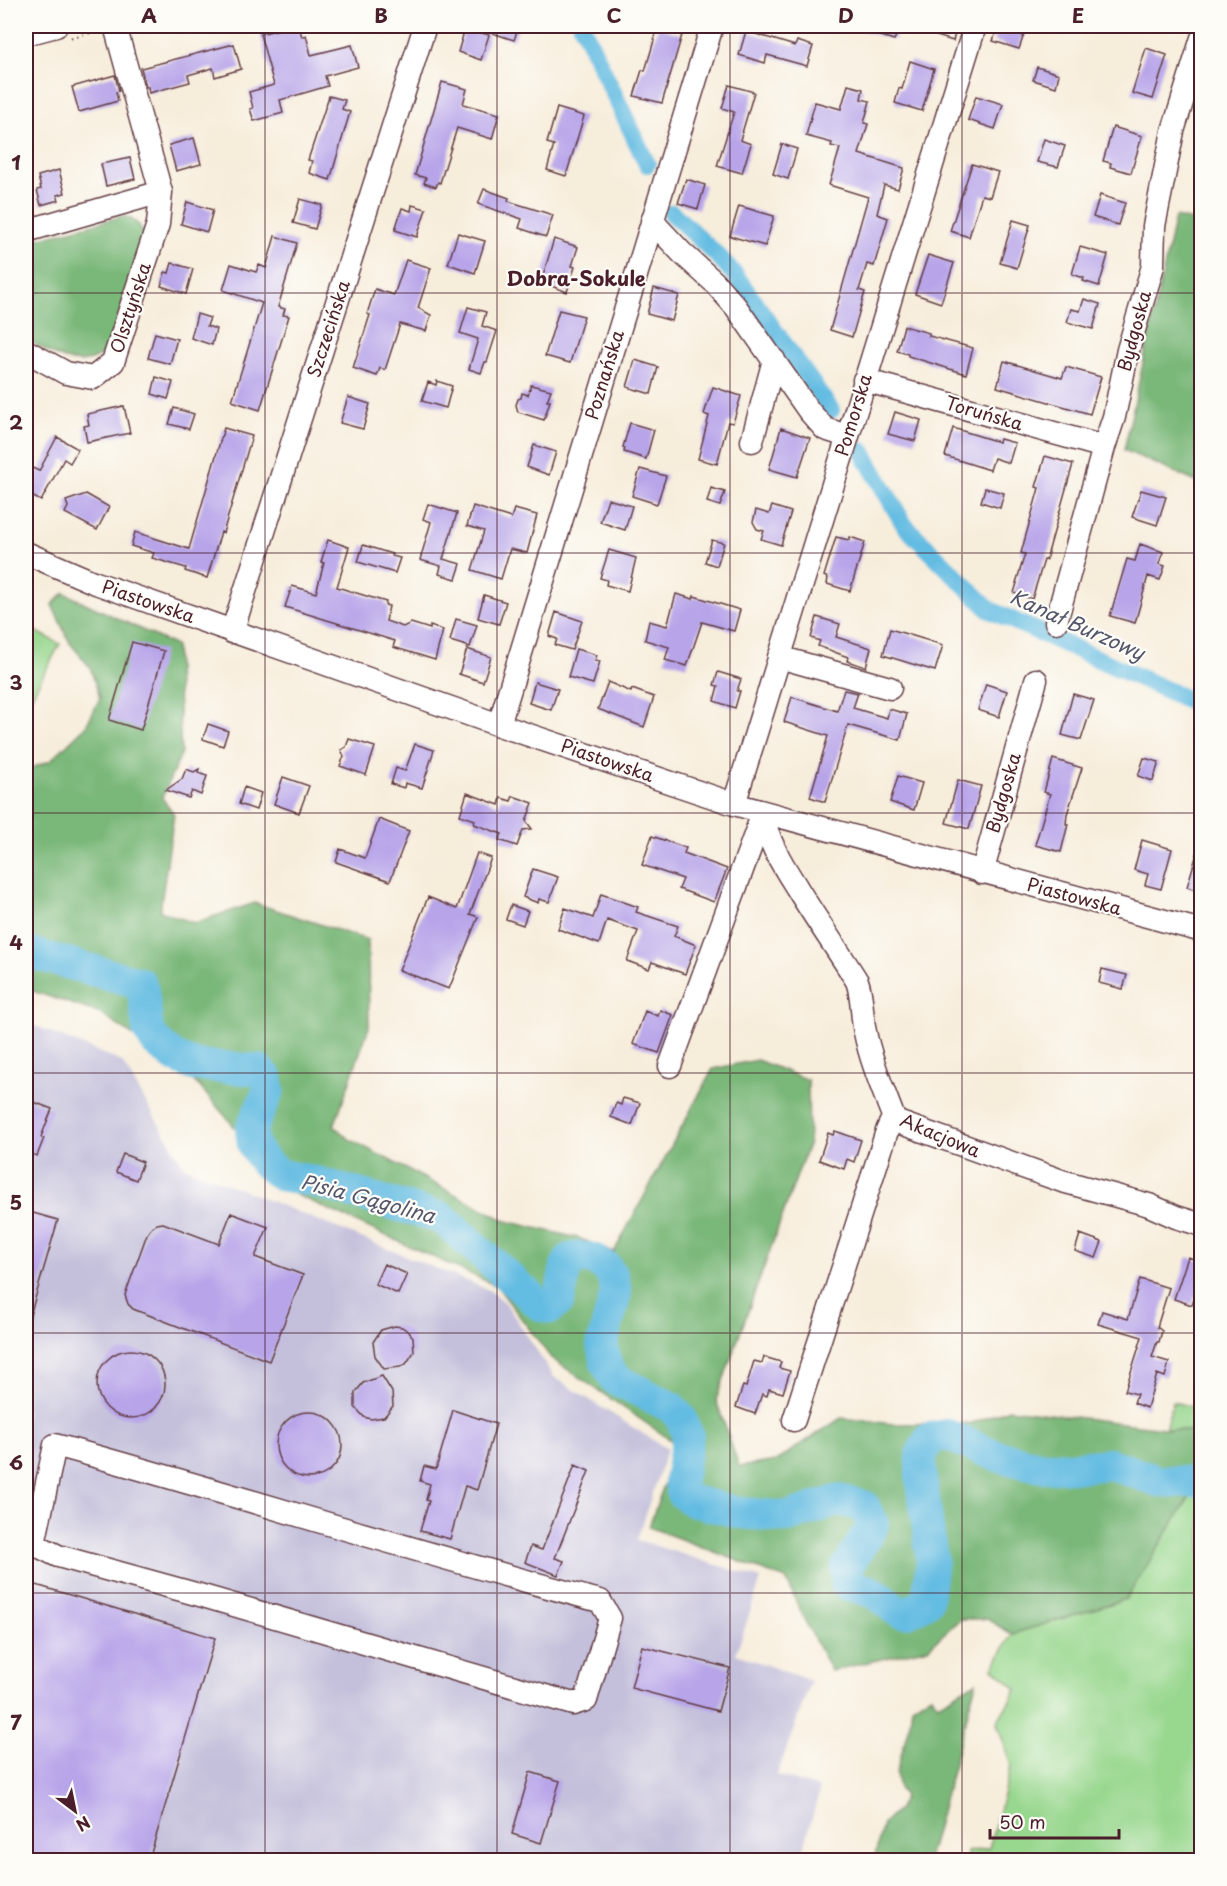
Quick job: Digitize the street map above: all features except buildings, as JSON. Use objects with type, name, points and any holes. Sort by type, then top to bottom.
[{"type":"street","points":[[26,34],[56,26]]},
{"type":"street","name":"Olsztyńska","points":[[26,351],[66,373],[93,378],[113,362],[158,224],[161,192],[116,26]]},
{"type":"street","name":"Szczecińska","points":[[232,632],[425,26]]},
{"type":"street","name":"Poznańska","points":[[499,725],[712,26]]},
{"type":"street","name":"Pomorska","points":[[734,804],[975,26]]},
{"type":"street","name":"Bydgoska","points":[[1056,622],[1114,417],[1128,350],[1153,266],[1154,226],[1173,131],[1202,38]]},
{"type":"street","points":[[26,231],[161,192]]},
{"type":"street","points":[[652,221],[736,307],[809,411],[825,429],[847,436]]},
{"type":"street","points":[[752,441],[774,360]]},
{"type":"street","name":"Toruńska","points":[[864,380],[1104,447]]},
{"type":"street","name":"Piastowska","points":[[26,553],[93,582],[232,632],[734,804],[1202,931]]},
{"type":"street","points":[[779,657],[890,688]]},
{"type":"street","name":"Bydgoska","points":[[982,873],[1036,680]]},
{"type":"street","points":[[670,1066],[763,813]]},
{"type":"street","name":"Akacjowa","points":[[763,813],[766,829],[778,857],[857,981],[861,991],[864,1030],[870,1054],[895,1121],[1051,1178],[1149,1205],[1202,1225]]},
{"type":"street","points":[[794,1420],[887,1131],[890,1124],[895,1121]]},
{"type":"street","points":[[55,1445],[600,1601],[610,1618],[586,1700],[573,1704],[58,1556],[30,1543],[55,1445]]},
{"type":"shaded area","points":[[26,1022],[122,1062],[184,1166],[489,1290],[505,1302],[554,1377],[667,1449],[637,1540],[761,1579],[736,1654],[811,1681],[777,1775],[820,1788],[801,1860],[26,1860]]},
{"type":"green space","points":[[123,216],[137,223],[144,237],[110,346],[100,356],[79,362],[58,356],[26,339],[26,242]]},
{"type":"green space","points":[[1175,217],[1201,223],[1201,484],[1124,450]]},
{"type":"green space","points":[[64,593],[176,646],[181,754],[162,798],[174,814],[160,911],[194,923],[255,903],[368,940],[369,1027],[334,1126],[349,1139],[506,1221],[578,1238],[614,1252],[713,1069],[757,1060],[808,1080],[809,1142],[716,1400],[739,1467],[776,1461],[841,1418],[893,1424],[972,1423],[1009,1409],[1195,1432],[1190,1496],[1126,1599],[1012,1634],[987,1619],[960,1619],[928,1648],[831,1671],[786,1579],[649,1527],[678,1445],[551,1358],[497,1286],[292,1193],[200,1087],[174,1063],[99,1013],[26,989],[26,770],[50,761],[86,726],[100,698],[90,667],[70,643],[52,605]]},
{"type":"green space","points":[[26,626],[60,644],[26,707]]},
{"type":"green space","points":[[1173,1402],[1201,1409],[1201,1860],[967,1860],[967,1852],[989,1848],[1011,1766],[997,1722],[1017,1689],[993,1668],[1012,1634],[1126,1599]]},
{"type":"green space","points":[[976,1682],[928,1860],[874,1860],[883,1824],[899,1809],[904,1796],[899,1788],[896,1774],[912,1706],[931,1695],[938,1704]]},
{"type":"water","points":[[26,947],[137,976],[143,991],[99,976],[26,958]]},
{"type":"waterway","name":"Kanał Burzowy","points":[[582,26],[647,164]]},
{"type":"waterway","name":"Kanał Burzowy","points":[[672,213],[735,275],[831,410]]},
{"type":"waterway","name":"Kanał Burzowy","points":[[862,451],[905,526],[990,610],[1202,706]]},
{"type":"waterway","name":"Pisia Gągolina","points":[[26,952],[140,983],[148,1030],[156,1042],[173,1056],[193,1065],[259,1070],[267,1078],[269,1090],[251,1129],[253,1145],[264,1162],[280,1175],[312,1181],[442,1218],[540,1305],[551,1308],[559,1301],[566,1267],[570,1259],[580,1257],[593,1259],[606,1267],[613,1277],[616,1292],[602,1345],[606,1363],[615,1379],[671,1407],[681,1418],[688,1436],[680,1481],[682,1493],[692,1501],[741,1513],[788,1517],[839,1500],[864,1506],[873,1525],[847,1567],[846,1584],[874,1593],[897,1611],[908,1611],[927,1601],[932,1559],[921,1476],[921,1455],[930,1438],[947,1435],[997,1456],[1042,1467],[1110,1464],[1158,1481],[1194,1482],[1202,1477]]},
{"type":"district","name":"Dobra-Sokule","points":[[576,279]]}]
